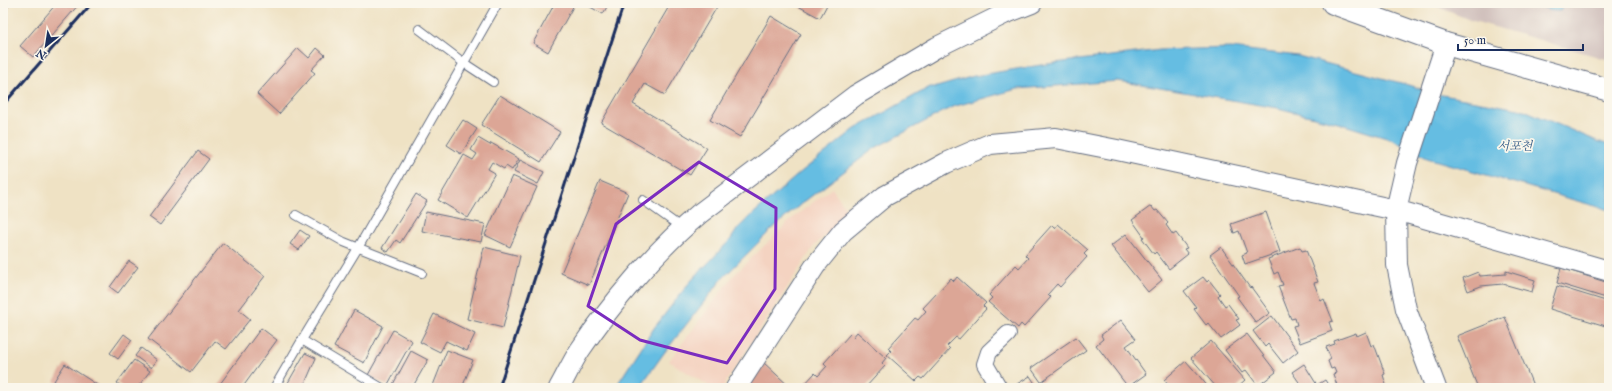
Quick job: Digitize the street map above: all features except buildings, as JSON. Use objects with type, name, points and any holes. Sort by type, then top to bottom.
[{"type":"main road","points":[[1333,3],[1446,44],[1609,90]]},
{"type":"street","points":[[559,388],[579,352],[610,309],[682,228],[856,95],[937,47],[1004,14],[1032,3]]},
{"type":"street","points":[[1436,388],[1406,309],[1397,265],[1396,210],[1407,163],[1446,44]]},
{"type":"street","points":[[736,388],[815,266],[843,232],[885,196],[946,163],[990,144],[1056,138],[1396,210],[1609,271]]},
{"type":"street","points":[[999,388],[985,364],[989,352],[1008,334]]},
{"type":"lane","points":[[274,388],[358,248],[498,3]]},
{"type":"lane","points":[[419,29],[464,63],[493,82]]},
{"type":"lane","points":[[643,200],[682,228]]},
{"type":"lane","points":[[296,215],[344,242],[422,273]]},
{"type":"lane","points":[[302,340],[382,388]]},
{"type":"highlighted area","points":[[699,162],[776,208],[775,289],[727,363],[640,340],[588,306],[616,224]]},
{"type":"shaded area","points":[[1428,3],[1609,3],[1609,60],[1470,20]]},
{"type":"shaded area","points":[[832,188],[849,213],[814,246],[722,388],[712,388],[669,361],[733,276],[794,217]]},
{"type":"water","points":[[1531,3],[1564,3],[1561,11],[1553,11]]},
{"type":"water","name":"서포천","points":[[1231,48],[1298,56],[1405,84],[1437,94],[1524,110],[1609,145],[1609,210],[1427,158],[1393,140],[1338,123],[1278,108],[1118,81],[1017,89],[952,107],[875,148],[801,204],[772,229],[722,279],[664,353],[639,388],[615,388],[654,328],[689,283],[731,239],[738,228],[801,172],[855,129],[930,87],[937,87],[974,76],[1047,64],[1160,50]]},
{"type":"railway","points":[[3,10],[10,3]]},
{"type":"railway","points":[[3,105],[92,3]]},
{"type":"railway","points":[[499,388],[624,3]]}]
